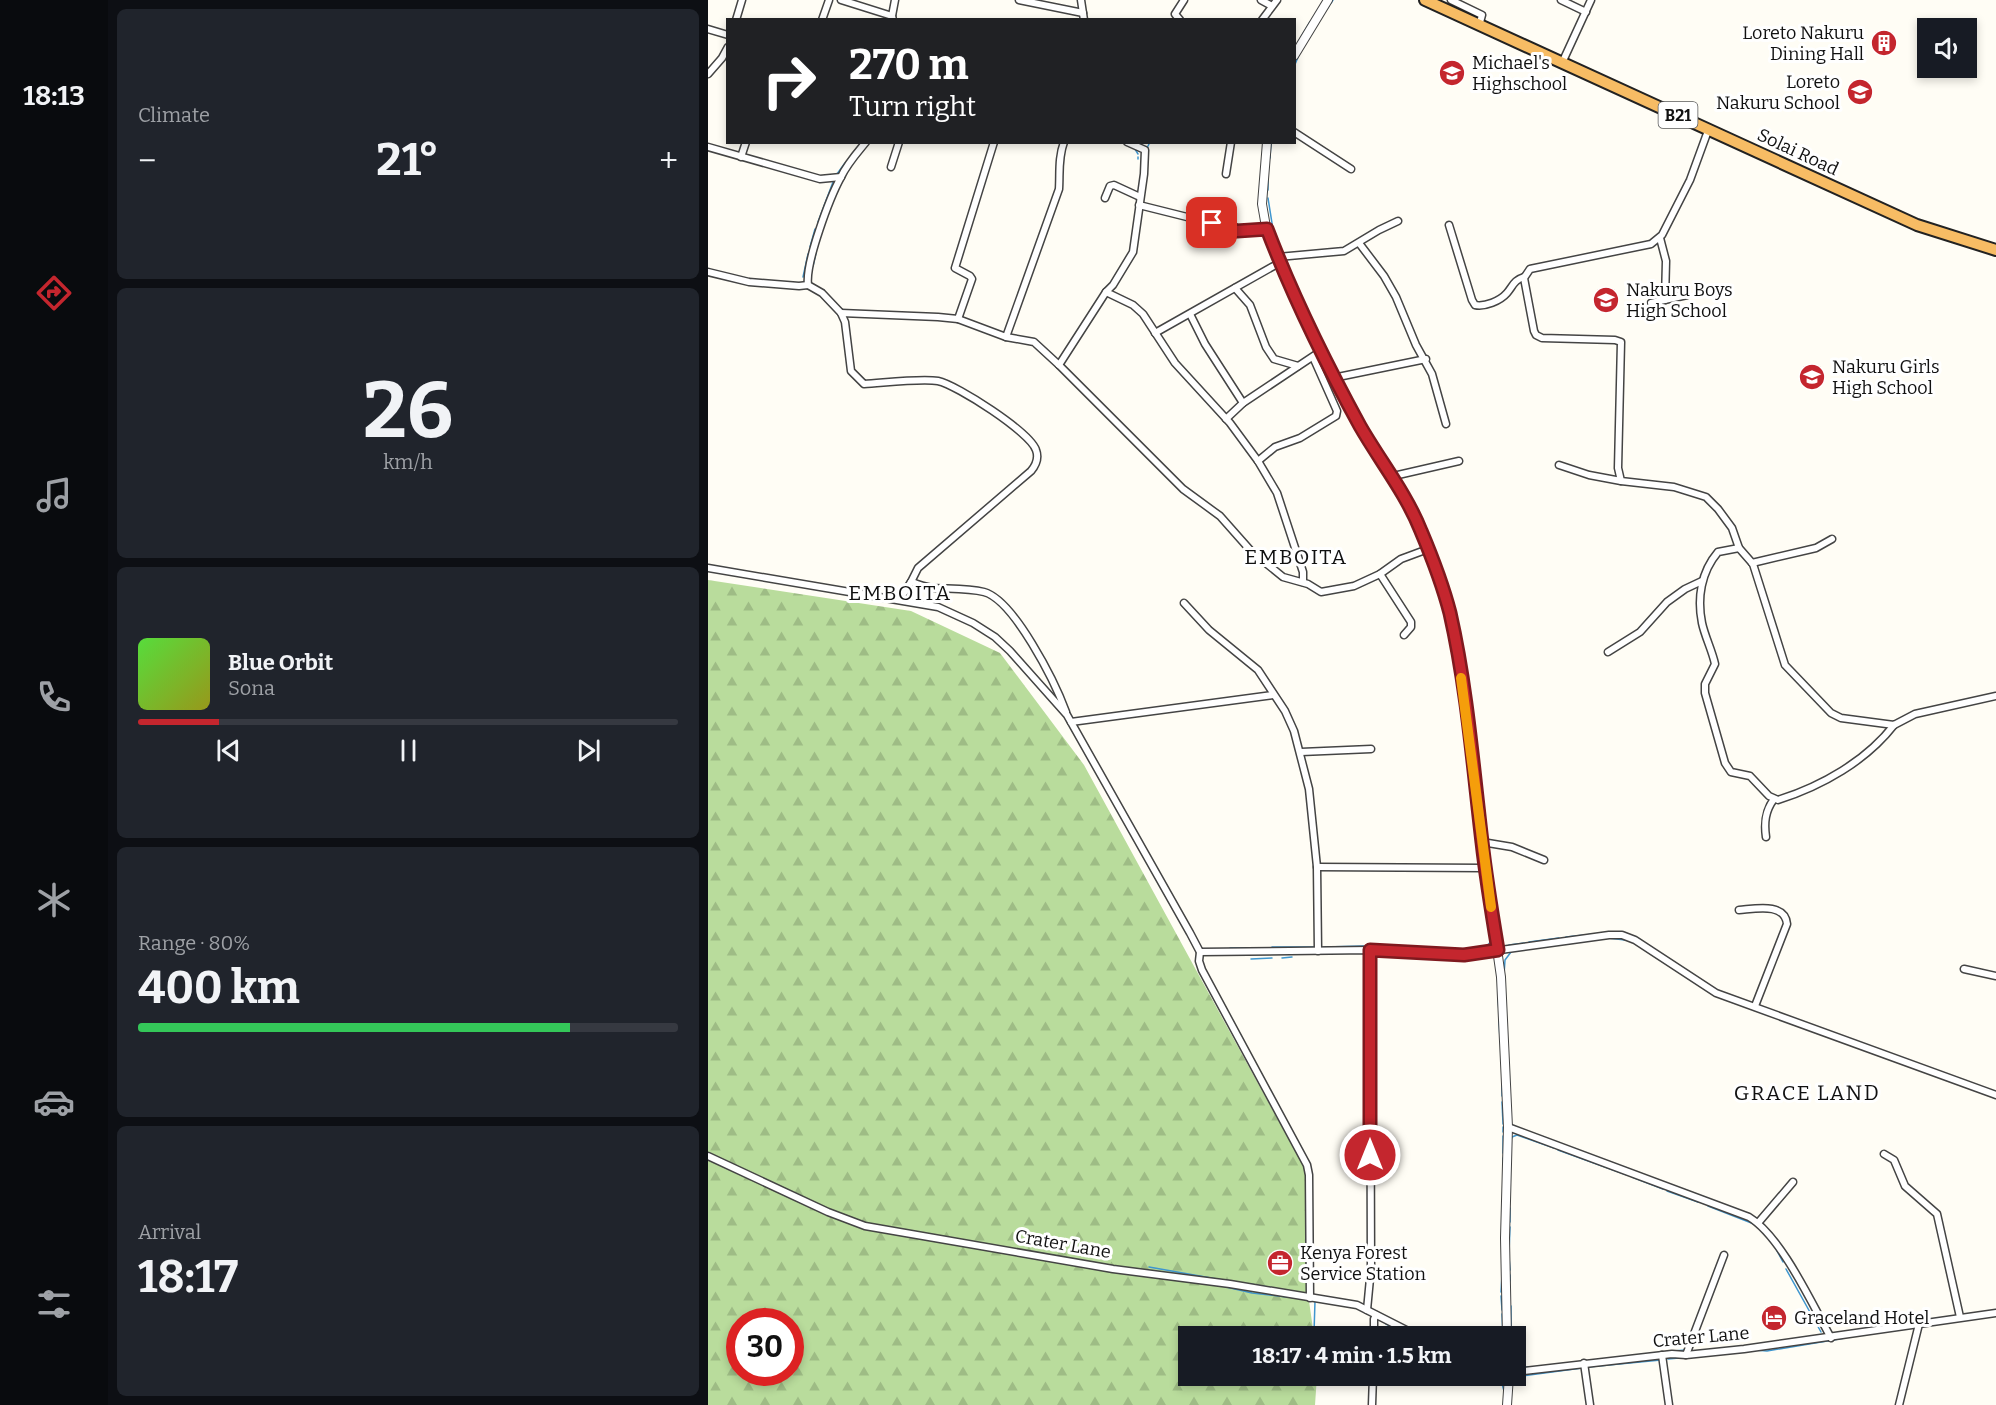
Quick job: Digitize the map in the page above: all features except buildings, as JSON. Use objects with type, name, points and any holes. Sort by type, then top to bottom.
[{"type":"highway","name":"Solai Road","points":[[1425,0],[1930,230],[1996,250]]},
{"type":"highway","name":"B21","points":[[1930,230],[1967,248],[1996,258]]},
{"type":"street","points":[[737,18],[742,0]]},
{"type":"street","points":[[823,18],[829,0]]},
{"type":"street","points":[[841,0],[893,18],[896,0]]},
{"type":"street","points":[[1019,0],[1084,16],[1081,0]]},
{"type":"street","points":[[1178,18],[1175,14],[1184,0]]},
{"type":"street","points":[[1261,0],[1272,6]]},
{"type":"street","points":[[1263,18],[1277,0]]},
{"type":"street","points":[[1296,53],[1328,0]]},
{"type":"street","points":[[1561,0],[1586,12]]},
{"type":"street","points":[[1562,64],[1591,0]]},
{"type":"street","points":[[1453,1],[1482,15],[1479,26]]},
{"type":"street","points":[[708,29],[726,34]]},
{"type":"street","points":[[708,74],[726,51]]},
{"type":"street","points":[[1449,225],[1472,300],[1475,305],[1483,306],[1498,300],[1508,292],[1515,281],[1524,277],[1530,269],[1651,244],[1660,238],[1690,180],[1709,128]]},
{"type":"street","points":[[1296,133],[1351,169]]},
{"type":"street","points":[[741,157],[745,144]]},
{"type":"street","points":[[808,285],[807,276],[812,250],[841,177],[865,144]]},
{"type":"street","points":[[891,167],[898,144]]},
{"type":"street","points":[[958,320],[972,279],[955,268],[993,144]]},
{"type":"street","points":[[1006,336],[1059,189],[1059,161],[1063,144]]},
{"type":"street","points":[[1132,144],[1145,150]]},
{"type":"street","points":[[1059,365],[1133,252],[1147,144]]},
{"type":"street","points":[[1226,174],[1231,144]]},
{"type":"street","points":[[1268,144],[1262,204],[1267,229],[1334,378],[1370,443],[1410,505],[1428,549],[1451,621],[1467,713],[1485,868],[1501,977],[1508,1127],[1507,1326]]},
{"type":"street","points":[[708,147],[820,179],[841,177]]},
{"type":"street","points":[[1105,198],[1110,186],[1114,185],[1140,197]]},
{"type":"street","points":[[1139,205],[1237,231],[1267,229]]},
{"type":"street","points":[[1155,333],[1235,288],[1279,260],[1344,252],[1398,221]]},
{"type":"street","points":[[1660,238],[1666,261],[1665,300]]},
{"type":"street","points":[[1359,243],[1384,276],[1396,297],[1416,345],[1426,359],[1446,424]]},
{"type":"street","points":[[708,272],[749,282],[808,285],[822,293],[841,313],[850,371],[864,384],[940,381],[962,391],[986,407],[1026,436],[1036,449],[1038,456],[1036,465],[1031,471],[918,568],[900,599]]},
{"type":"street","points":[[1524,277],[1534,331],[1538,337],[1621,342],[1618,468],[1621,481]]},
{"type":"street","points":[[1235,288],[1250,305],[1266,347],[1274,359],[1298,366]]},
{"type":"street","points":[[1106,292],[1132,305],[1143,314],[1175,363],[1226,418],[1258,461],[1277,493],[1303,572],[1303,582]]},
{"type":"street","points":[[1651,303],[1687,295]]},
{"type":"street","points":[[841,313],[938,317],[958,320],[1006,336],[1034,342],[1183,489],[1221,516],[1237,538],[1283,577],[1303,582],[1321,592],[1354,586],[1380,574],[1401,559],[1428,549]]},
{"type":"street","points":[[1190,314],[1205,344],[1244,403]]},
{"type":"street","points":[[1226,418],[1244,403],[1321,351]]},
{"type":"street","points":[[1258,461],[1275,447],[1300,438],[1336,416],[1337,411],[1313,357]]},
{"type":"street","points":[[1334,378],[1426,359]]},
{"type":"street","points":[[1394,480],[1398,475],[1459,461]]},
{"type":"street","points":[[1559,465],[1589,476],[1674,487],[1706,497],[1729,522],[1739,548],[1752,563],[1788,670],[1835,716],[1894,724]]},
{"type":"street","points":[[1752,563],[1816,548],[1832,539]]},
{"type":"street","points":[[1739,548],[1718,552],[1702,581],[1702,624],[1715,664],[1705,684],[1705,693],[1725,763],[1731,772],[1750,776],[1774,799],[1778,800],[1804,790],[1835,775],[1881,741],[1894,724],[1916,714],[1996,696]]},
{"type":"street","points":[[708,568],[938,607],[973,623],[995,637],[1067,715]]},
{"type":"street","points":[[1380,574],[1411,622],[1411,627],[1404,635]]},
{"type":"street","points":[[1608,652],[1640,632],[1667,602],[1685,589],[1702,581]]},
{"type":"street","points":[[911,582],[930,588],[984,592],[997,598],[1006,607],[1031,644],[1053,683],[1067,715],[1200,952],[1198,957],[1202,970],[1307,1165],[1310,1298]]},
{"type":"street","points":[[1184,603],[1209,630],[1258,670],[1285,711],[1301,752],[1309,789],[1317,867],[1318,951]]},
{"type":"street","points":[[1071,722],[1273,695]]},
{"type":"street","points":[[1301,752],[1371,749]]},
{"type":"street","points":[[1766,837],[1764,821],[1769,805],[1774,799]]},
{"type":"street","points":[[1482,842],[1512,847],[1544,860]]},
{"type":"street","points":[[1317,867],[1485,868]]},
{"type":"street","points":[[1739,910],[1771,908],[1787,920],[1755,1006]]},
{"type":"street","points":[[1200,952],[1370,950],[1464,955],[1609,934],[1622,935],[1635,940],[1716,993],[1996,1095]]},
{"type":"street","points":[[1367,1310],[1371,1268],[1370,950]]},
{"type":"street","points":[[1964,969],[1996,976]]},
{"type":"street","points":[[1508,1127],[1749,1217],[1766,1230],[1831,1338]]},
{"type":"street","points":[[1884,1154],[1894,1160],[1905,1186],[1937,1214],[1960,1317]]},
{"type":"street","name":"Crater Lane","points":[[708,1156],[828,1212],[865,1226],[1113,1269],[1230,1284],[1357,1305],[1398,1326]]},
{"type":"street","points":[[1758,1223],[1793,1182]]},
{"type":"street","points":[[1686,1355],[1724,1255]]},
{"type":"street","name":"Crater Lane","points":[[1526,1371],[1831,1338],[1996,1313]]},
{"type":"street","points":[[1374,1326],[1376,1315]]},
{"type":"street","points":[[1899,1405],[1919,1324]]},
{"type":"street","points":[[1662,1355],[1670,1405]]},
{"type":"street","points":[[1584,1363],[1590,1405]]},
{"type":"street","points":[[1372,1405],[1373,1386]]},
{"type":"street","points":[[1508,1405],[1509,1386]]},
{"type":"green space","points":[[708,580],[911,611],[1000,653],[1084,765],[1307,1173],[1308,1294],[1313,1326],[1178,1326],[1178,1386],[1316,1386],[1315,1405],[708,1405]]},
{"type":"waterway","points":[[895,18],[898,0]]},
{"type":"waterway","points":[[1079,4],[1079,10]]},
{"type":"waterway","points":[[1297,44],[1310,22]]},
{"type":"waterway","points":[[1296,62],[1298,57]]},
{"type":"waterway","points":[[1147,148],[1149,144]]},
{"type":"waterway","points":[[1270,158],[1271,144]]},
{"type":"waterway","points":[[1262,160],[1263,147]]},
{"type":"waterway","points":[[1135,149],[1138,154]]},
{"type":"waterway","points":[[837,174],[845,163]]},
{"type":"waterway","points":[[1268,173],[1269,164]]},
{"type":"waterway","points":[[1268,178],[1268,190]]},
{"type":"waterway","points":[[818,222],[833,182]]},
{"type":"waterway","points":[[1268,198],[1275,242]]},
{"type":"waterway","points":[[810,247],[815,229]]},
{"type":"waterway","points":[[813,266],[816,253]]},
{"type":"waterway","points":[[803,277],[808,254]]},
{"type":"waterway","points":[[1282,260],[1336,375]]},
{"type":"waterway","points":[[1282,277],[1284,286],[1291,297]]},
{"type":"waterway","points":[[1341,399],[1355,424]]},
{"type":"waterway","points":[[1362,421],[1380,451]]},
{"type":"waterway","points":[[1383,456],[1392,470]]},
{"type":"waterway","points":[[1387,476],[1420,538]]},
{"type":"waterway","points":[[1416,510],[1435,557]]},
{"type":"waterway","points":[[1437,562],[1443,582]]},
{"type":"waterway","points":[[1441,601],[1446,613]]},
{"type":"waterway","points":[[1455,623],[1467,689]]},
{"type":"waterway","points":[[1461,701],[1463,716]]},
{"type":"waterway","points":[[1464,722],[1467,748]]},
{"type":"waterway","points":[[1474,744],[1485,813]]},
{"type":"waterway","points":[[1484,821],[1486,838]]},
{"type":"waterway","points":[[1488,850],[1492,888]]},
{"type":"waterway","points":[[1488,945],[1491,941],[1490,929]]},
{"type":"waterway","points":[[1566,937],[1613,932]]},
{"type":"waterway","points":[[1529,942],[1559,938]]},
{"type":"waterway","points":[[1608,938],[1625,940]]},
{"type":"waterway","points":[[1509,945],[1525,943]]},
{"type":"waterway","points":[[1325,947],[1364,946]]},
{"type":"waterway","points":[[1369,946],[1414,948]]},
{"type":"waterway","points":[[1272,947],[1313,947]]},
{"type":"waterway","points":[[1230,948],[1264,948]]},
{"type":"waterway","points":[[1421,948],[1480,950]]},
{"type":"waterway","points":[[1504,975],[1505,960],[1511,952]]},
{"type":"waterway","points":[[1282,958],[1292,957]]},
{"type":"waterway","points":[[1251,959],[1272,958]]},
{"type":"waterway","points":[[1498,995],[1499,1013]]},
{"type":"waterway","points":[[1499,1018],[1500,1040]]},
{"type":"waterway","points":[[1502,1082],[1502,1096]]},
{"type":"waterway","points":[[1502,1102],[1503,1124]]},
{"type":"waterway","points":[[1503,1127],[1503,1132]]},
{"type":"waterway","points":[[1511,1140],[1517,1135],[1554,1148]]},
{"type":"waterway","points":[[1503,1136],[1503,1153]]},
{"type":"waterway","points":[[1558,1150],[1627,1175]]},
{"type":"waterway","points":[[1503,1158],[1503,1165]]},
{"type":"waterway","points":[[1632,1177],[1663,1189]]},
{"type":"waterway","points":[[1667,1191],[1698,1202]]},
{"type":"waterway","points":[[1708,1206],[1754,1224]]},
{"type":"waterway","points":[[1510,1208],[1510,1222]]},
{"type":"waterway","points":[[1764,1225],[1771,1233]]},
{"type":"waterway","points":[[1509,1253],[1510,1227]]},
{"type":"waterway","points":[[1775,1247],[1783,1262]]},
{"type":"waterway","points":[[1509,1257],[1510,1270]]},
{"type":"waterway","points":[[1149,1267],[1228,1281]]},
{"type":"waterway","points":[[1786,1269],[1821,1332]]},
{"type":"waterway","points":[[1501,1292],[1502,1275]]},
{"type":"waterway","points":[[1510,1275],[1510,1281]]},
{"type":"waterway","points":[[1250,1284],[1307,1294]]},
{"type":"waterway","points":[[1222,1286],[1252,1293],[1305,1299]]},
{"type":"waterway","points":[[1501,1296],[1502,1310]]},
{"type":"waterway","points":[[1314,1326],[1315,1301]]},
{"type":"waterway","points":[[1511,1306],[1511,1326]]},
{"type":"waterway","points":[[1502,1314],[1503,1326]]},
{"type":"waterway","points":[[1386,1324],[1390,1326]]},
{"type":"waterway","points":[[1755,1350],[1767,1351],[1845,1338]]},
{"type":"waterway","points":[[1673,1351],[1686,1350]]},
{"type":"waterway","points":[[1668,1359],[1679,1358]]},
{"type":"waterway","points":[[1588,1367],[1661,1360]]},
{"type":"waterway","points":[[1526,1376],[1582,1368]]},
{"type":"waterway","points":[[1503,1386],[1504,1391]]},
{"type":"slow traffic","points":[[1461,678],[1491,907]]},
{"type":"place","name":"Loreto Nakuru Dining Hall","points":[[1884,43]]},
{"type":"place","name":"Michael's Highschool","points":[[1452,73]]},
{"type":"place","name":"Loreto Nakuru School","points":[[1860,92]]},
{"type":"place","name":"Nakuru Boys High School","points":[[1606,300]]},
{"type":"place","name":"Nakuru Girls High School","points":[[1812,377]]},
{"type":"place","name":"Kenya Forest Service Station","points":[[1280,1263]]},
{"type":"place","name":"Graceland Hotel","points":[[1774,1318]]},
{"type":"district","name":"EMBOITA","points":[[1296,557]]},
{"type":"district","name":"EMBOITA","points":[[900,593]]},
{"type":"district","name":"GRACE LAND","points":[[1807,1093]]},
{"type":"route","points":[[1212,223],[1237,231],[1267,229],[1280,263],[1334,378],[1370,443],[1410,505],[1421,531],[1449,611],[1467,713],[1485,865],[1498,950],[1464,955],[1370,950],[1370,1155]]}]
